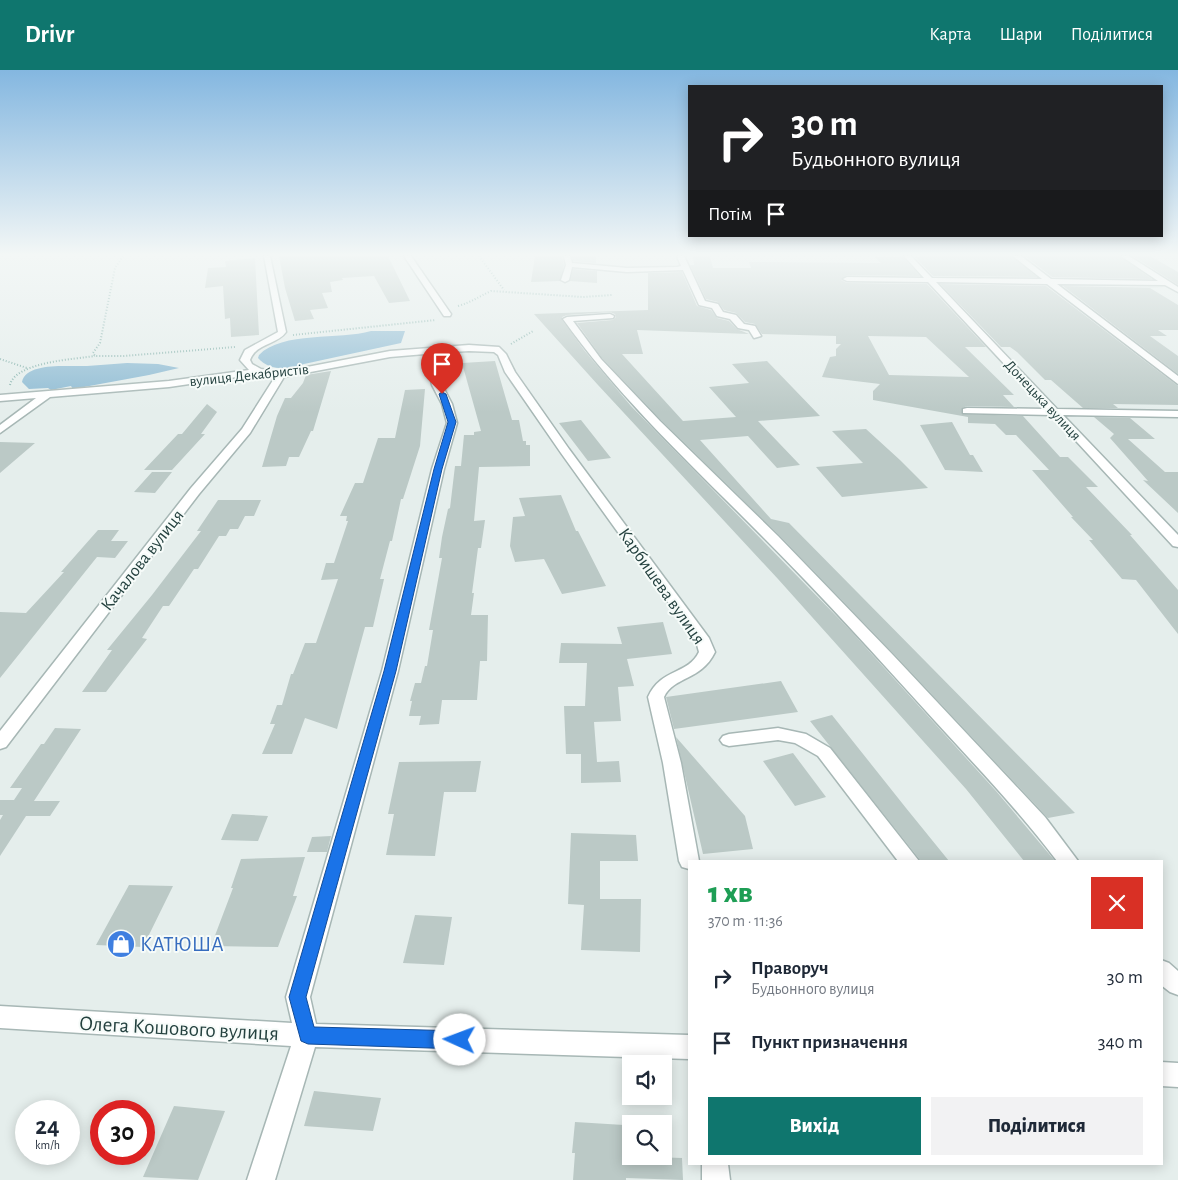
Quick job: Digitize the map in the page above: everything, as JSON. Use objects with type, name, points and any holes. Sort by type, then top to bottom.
[{"type":"street","points":[[258,371],[249,366],[245,360],[248,352],[258,345],[279,336],[282,332],[277,308]]},
{"type":"street","points":[[443,308],[447,314]]},
{"type":"street","points":[[716,308],[720,314],[733,317],[741,326],[752,328],[757,336]]},
{"type":"street","name":"Донецька вулиця","points":[[956,308],[1178,543]]},
{"type":"street","points":[[1084,308],[1178,381]]},
{"type":"street","points":[[610,316],[567,319],[598,361],[887,658],[1038,822],[1067,860]]},
{"type":"street","name":"вулиця Декабристів","points":[[0,398],[179,383],[258,371],[281,375],[390,354],[469,348],[496,350]]},
{"type":"street","name":"Карбишева вулиця","points":[[496,350],[502,354],[510,372],[564,452],[704,641],[707,652],[701,663],[690,672],[658,688],[656,697],[672,763],[689,860]]},
{"type":"street","points":[[261,1180],[308,1035],[298,997],[390,671],[438,469],[452,422],[447,404],[437,385],[429,352]]},
{"type":"street","name":"Качалова вулиця","points":[[0,743],[195,491],[246,431],[281,375]]},
{"type":"street","points":[[0,430],[46,395]]},
{"type":"street","points":[[967,411],[1178,414]]},
{"type":"street","points":[[729,740],[778,734],[800,738],[824,752],[908,860]]},
{"type":"street","points":[[1163,972],[1178,985]]},
{"type":"street","name":"Олега Кошового вулиця","points":[[0,1017],[308,1035],[688,1047]]},
{"type":"street","points":[[715,1165],[716,1180]]},
{"type":"path","points":[[95,356],[93,352],[100,343],[107,308]]},
{"type":"path","points":[[496,350],[516,342],[533,331]]},
{"type":"path","points":[[29,396],[17,392],[10,384],[15,376],[28,368],[95,356],[124,356],[258,345]]},
{"type":"path","points":[[0,359],[28,368]]},
{"type":"water","points":[[371,331],[405,331],[401,343],[292,367],[274,367],[258,358],[269,347],[282,342]]},
{"type":"water","points":[[127,363],[158,364],[179,368],[73,389],[71,386],[51,390],[48,388],[29,389],[22,382],[25,375],[32,371],[50,366]]},
{"type":"building","points":[[224,308],[258,308],[259,335],[231,337],[230,318],[225,319]]},
{"type":"building","points":[[291,308],[328,308],[310,310],[314,319],[295,321]]},
{"type":"building","points":[[648,308],[703,308],[711,310],[717,318],[729,321],[737,329],[749,334],[637,330],[643,354],[622,354],[683,421],[736,417],[709,387],[749,383],[732,364],[767,361],[820,416],[758,421],[800,465],[777,468],[748,436],[700,440],[771,519],[789,523],[1075,813],[1048,818],[779,535],[661,420],[602,358],[577,323],[613,320],[616,317],[615,314],[610,312],[567,315],[562,317],[562,320],[584,350],[631,406],[849,629],[996,791],[1054,860],[1023,860],[966,789],[778,579],[534,314],[648,310]]},
{"type":"building","points":[[722,308],[949,308],[986,347],[965,347],[1014,395],[1003,395],[1014,407],[967,406],[962,408],[962,414],[1023,416],[1060,457],[1068,457],[1098,487],[1086,487],[1132,535],[1130,535],[1178,590],[1178,634],[1136,580],[1122,579],[1089,540],[1093,540],[1032,470],[1049,470],[1016,435],[1006,435],[995,424],[968,423],[968,417],[873,400],[873,391],[880,384],[822,377],[830,357],[836,356],[836,349],[841,344],[836,344],[836,336],[762,334],[755,324],[745,322],[736,313]],"holes":[[[868,336],[926,337],[969,377],[889,375]]]},
{"type":"building","points":[[963,308],[1075,308],[1178,386],[1178,405],[1113,404],[1118,408],[1083,408],[1051,380],[1045,380],[1017,352],[1010,347],[1001,347]]},
{"type":"building","points":[[1091,308],[1178,308],[1178,330],[1158,330],[1167,336],[1150,336],[1178,356],[1178,374]]},
{"type":"building","points":[[495,361],[512,420],[519,420],[523,441],[526,441],[526,445],[530,445],[530,466],[479,467],[474,521],[485,520],[481,548],[478,548],[471,615],[488,615],[487,661],[480,661],[477,700],[442,700],[439,724],[419,725],[421,716],[409,716],[412,701],[410,701],[415,683],[421,683],[425,666],[427,666],[433,630],[429,630],[442,558],[439,558],[448,509],[450,508],[455,466],[461,466],[464,435],[474,435],[474,432],[481,431],[462,363]]},
{"type":"building","points":[[331,371],[313,431],[311,431],[299,457],[289,457],[286,466],[262,467],[277,416],[285,398],[291,398],[303,383],[306,375]]},
{"type":"building","points":[[425,389],[420,446],[403,499],[401,499],[392,541],[390,541],[380,579],[384,579],[373,627],[365,627],[337,729],[305,718],[292,754],[262,754],[275,724],[270,724],[277,705],[282,705],[291,674],[293,674],[305,643],[316,643],[338,579],[321,580],[326,563],[334,563],[348,521],[346,521],[347,516],[340,516],[355,483],[363,483],[378,438],[395,438],[405,390]]},
{"type":"building","points":[[207,404],[217,412],[201,434],[205,434],[172,470],[144,470],[178,434],[182,434]]},
{"type":"building","points":[[1094,417],[1130,418],[1155,439],[1128,439],[1165,472],[1178,472],[1178,513],[1143,480],[1148,481],[1110,438],[1114,434]]},
{"type":"building","points":[[581,420],[611,458],[588,461],[559,423]]},
{"type":"building","points":[[952,422],[970,455],[973,455],[983,472],[945,470],[920,425]]},
{"type":"building","points":[[866,429],[928,488],[842,497],[816,467],[863,463],[832,431]]},
{"type":"building","points":[[0,442],[35,443],[0,473]]},
{"type":"building","points":[[152,472],[172,472],[155,493],[134,492]]},
{"type":"building","points":[[561,495],[576,531],[578,531],[606,586],[562,594],[544,559],[515,562],[510,546],[513,517],[525,516],[519,498]]},
{"type":"building","points":[[218,500],[261,500],[254,516],[245,516],[238,529],[230,529],[226,536],[219,536],[198,569],[194,569],[169,606],[163,606],[142,638],[147,639],[106,692],[82,692],[112,650],[107,650],[201,531],[197,531]]},
{"type":"building","points":[[98,530],[119,530],[111,541],[128,541],[115,558],[97,557],[0,678],[0,612],[26,613],[64,572],[61,572]]},
{"type":"building","points":[[663,622],[672,654],[627,659],[634,686],[618,687],[621,721],[594,722],[597,762],[619,761],[621,782],[581,783],[581,754],[566,754],[564,706],[585,706],[587,663],[559,663],[561,643],[622,644],[617,627]]},
{"type":"building","points":[[781,681],[798,712],[674,729],[666,697]]},
{"type":"building","points":[[832,715],[948,860],[920,860],[810,721]]},
{"type":"building","points":[[55,728],[81,729],[34,801],[60,801],[50,816],[26,816],[0,856],[0,820],[3,815],[0,815],[0,800],[14,800],[22,788],[10,788],[41,744],[44,744]]},
{"type":"building","points":[[676,737],[745,816],[753,849],[703,854]]},
{"type":"building","points":[[793,753],[826,797],[795,806],[763,761]]},
{"type":"building","points":[[481,761],[476,792],[444,792],[435,856],[386,855],[394,814],[388,814],[399,762]]},
{"type":"building","points":[[232,814],[268,816],[258,841],[221,840]]},
{"type":"building","points":[[571,833],[636,835],[638,861],[600,861],[600,899],[641,899],[640,952],[581,950],[584,905],[568,904]]},
{"type":"building","points":[[331,836],[327,852],[307,852],[312,837]]},
{"type":"building","points":[[305,857],[293,896],[297,896],[278,947],[211,946],[233,888],[231,888],[241,859]]},
{"type":"building","points":[[129,885],[173,886],[143,947],[96,945]]},
{"type":"building","points":[[415,915],[452,917],[444,965],[403,963]]},
{"type":"building","points":[[314,1091],[381,1098],[373,1131],[304,1126]]},
{"type":"building","points":[[174,1106],[225,1111],[198,1180],[143,1177],[148,1165],[155,1165],[155,1150]]},
{"type":"building","points":[[575,1122],[622,1125],[622,1165],[672,1165],[672,1158],[682,1158],[683,1180],[626,1178],[626,1180],[573,1180],[575,1153],[572,1153]]},
{"type":"place","name":"КАТЮША","points":[[121,944]]},
{"type":"route","points":[[442,394],[452,422],[438,469],[390,671],[298,997],[308,1035],[460,1040]]}]
